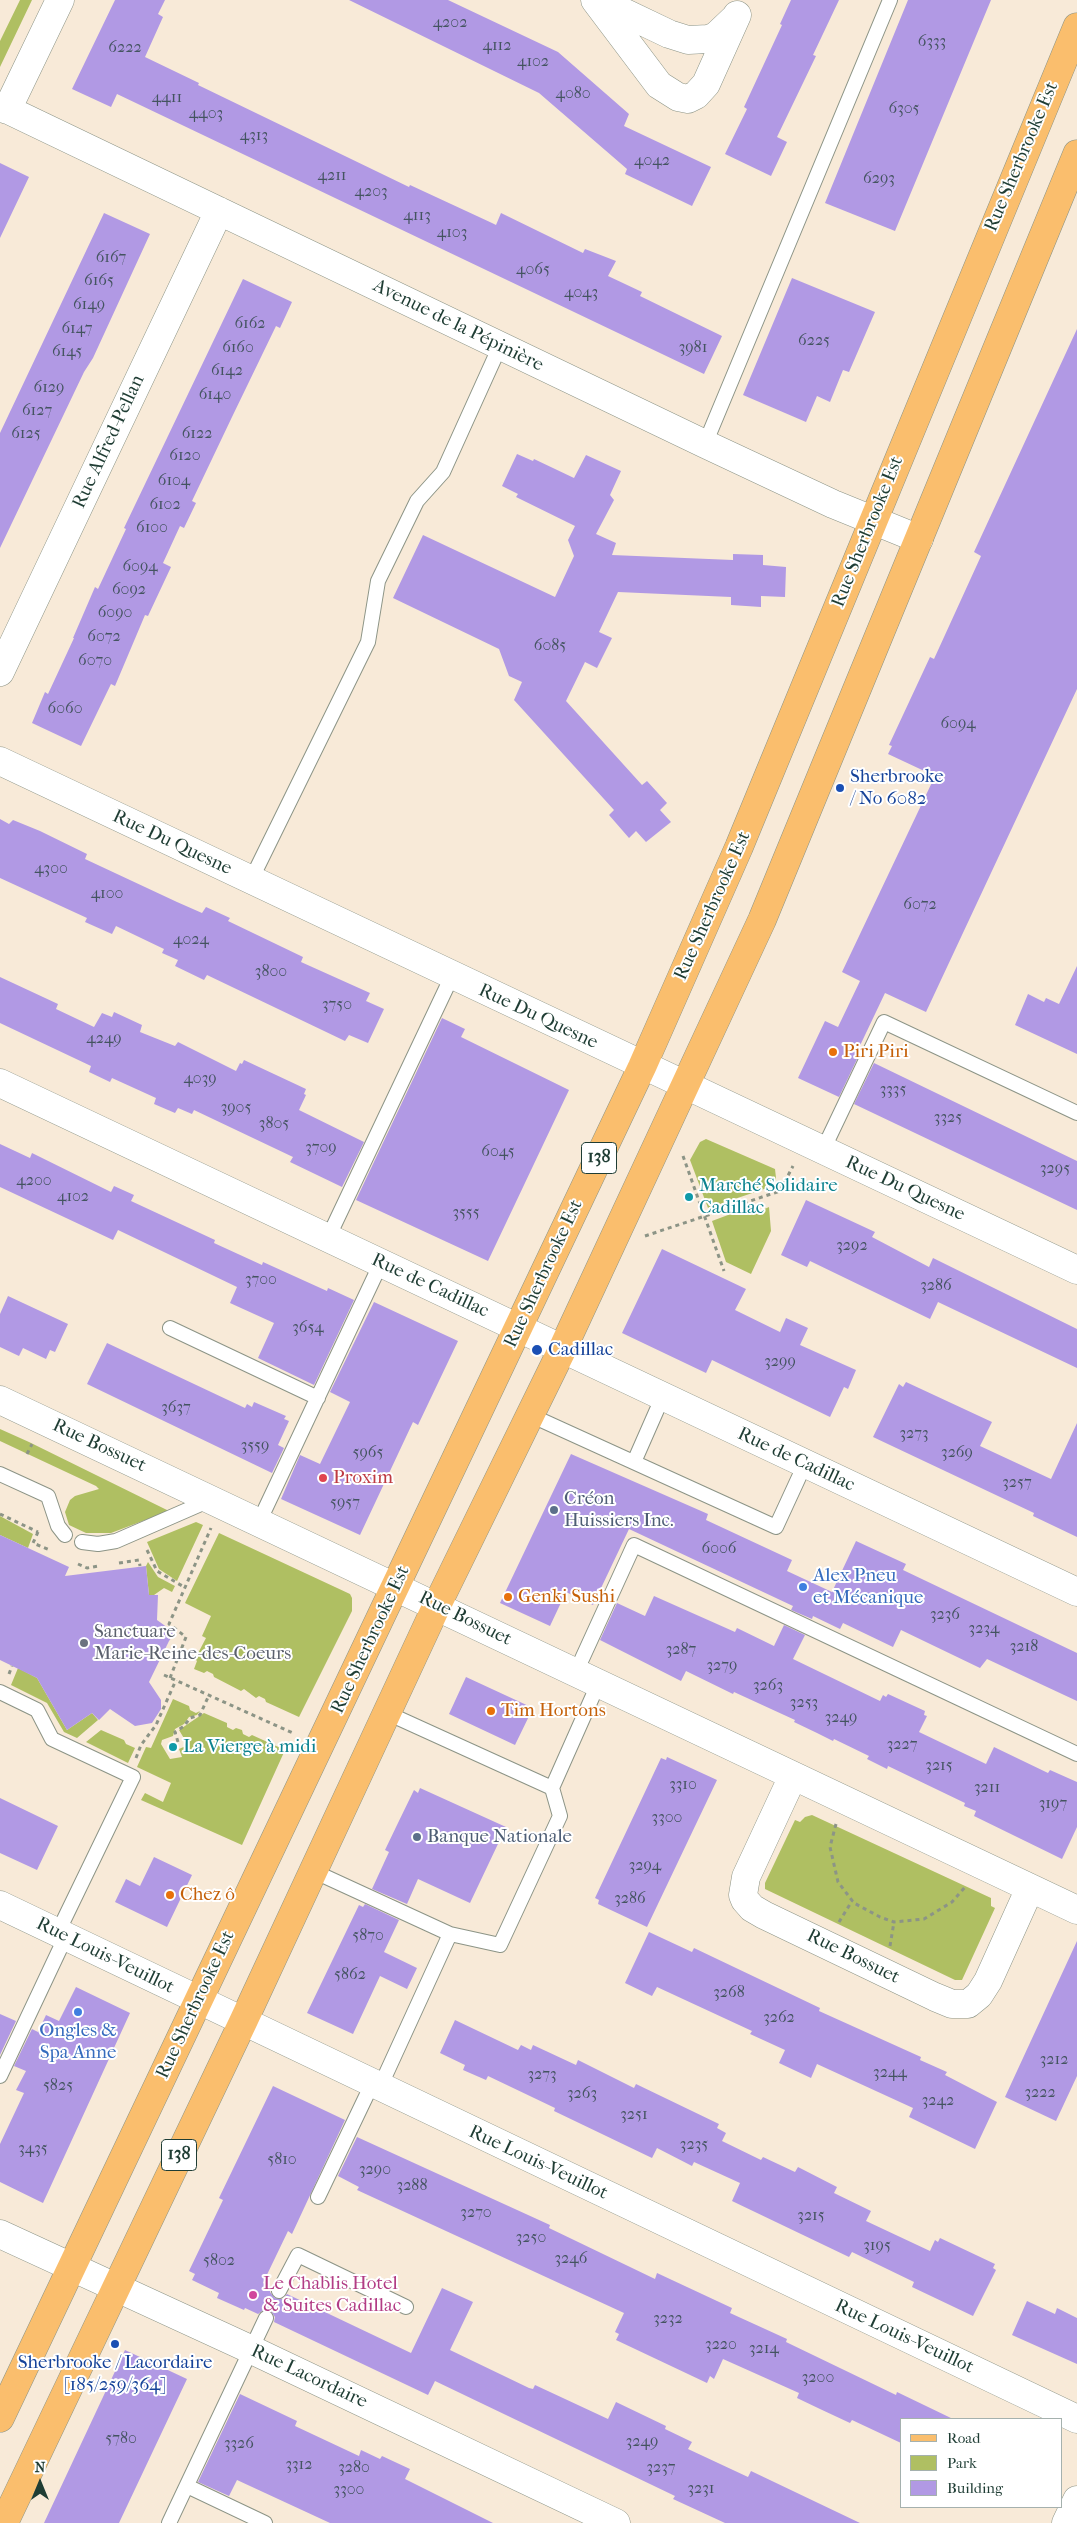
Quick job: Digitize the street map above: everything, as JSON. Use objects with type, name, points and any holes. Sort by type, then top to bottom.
[{"type":"main road","name":"Rue Sherbrooke Est","points":[[0,2418],[642,1067],[739,847],[1077,27]]},
{"type":"main road","name":"138","points":[[4,2523],[243,2022],[437,1605],[562,1350],[762,920],[1077,154]]},
{"type":"street","points":[[4,108],[60,0]]},
{"type":"street","points":[[597,0],[669,34],[688,40],[716,36],[730,24],[740,7]]},
{"type":"street","points":[[597,0],[659,84],[678,97],[688,99],[696,95],[706,84],[740,7]]},
{"type":"street","name":"Avenue de la Pépinière","points":[[4,108],[705,444],[918,539]]},
{"type":"street","name":"Rue Alfred-Pellan","points":[[0,672],[218,211]]},
{"type":"street","name":"Rue Du Quesne","points":[[0,761],[642,1067],[1077,1270]]},
{"type":"street","name":"Rue de Cadillac","points":[[0,1083],[1077,1592]]},
{"type":"street","name":"Rue Bossuet","points":[[0,1400],[212,1512],[259,1522],[1077,1910]]},
{"type":"street","name":"Rue Bossuet","points":[[793,1776],[746,1877],[743,1895],[745,1900],[752,1908],[764,1915],[935,1997],[952,2004],[968,2004],[979,1995],[988,1981],[1030,1888]]},
{"type":"street","name":"Rue Louis-Veuillot","points":[[0,1905],[1077,2419]]},
{"type":"street","name":"Rue Lacordaire","points":[[0,2234],[252,2350],[616,2523]]},
{"type":"street","points":[[1066,2523],[1077,2500]]},
{"type":"lane","points":[[705,444],[890,0]]},
{"type":"lane","points":[[251,880],[368,642],[378,581],[417,501],[443,472],[500,346]]},
{"type":"lane","points":[[328,1238],[452,976]]},
{"type":"lane","points":[[823,1150],[884,1022],[1077,1113]]},
{"type":"lane","points":[[259,1522],[381,1263]]},
{"type":"lane","points":[[170,1328],[318,1398]]},
{"type":"lane","points":[[634,1462],[663,1396]]},
{"type":"lane","points":[[530,1415],[776,1527],[805,1464]]},
{"type":"lane","points":[[0,1474],[48,1496],[58,1526],[65,1535]]},
{"type":"lane","points":[[82,1542],[98,1544],[116,1541],[212,1512]]},
{"type":"lane","points":[[313,1871],[450,1934],[500,1945],[560,1816],[552,1788],[587,1677],[634,1545],[1077,1754]]},
{"type":"lane","points":[[0,1692],[36,1710],[52,1739],[133,1777],[0,2076]]},
{"type":"lane","points":[[386,1713],[552,1788]]},
{"type":"lane","points":[[318,2198],[376,2086],[450,1934]]},
{"type":"lane","points":[[280,2291],[298,2255],[406,2307]]},
{"type":"lane","points":[[169,2523],[266,2318]]},
{"type":"lane","points":[[187,2486],[265,2523]]},
{"type":"path","points":[[682,1153],[724,1271]]},
{"type":"path","points":[[642,1237],[780,1192],[794,1166]]},
{"type":"path","points":[[27,1454],[33,1441]]},
{"type":"path","points":[[170,1678],[186,1636],[168,1626],[212,1512]]},
{"type":"path","points":[[0,1514],[46,1536]]},
{"type":"path","points":[[38,1532],[34,1543],[56,1553]]},
{"type":"path","points":[[146,1548],[157,1571],[184,1587]]},
{"type":"path","points":[[164,1675],[295,1734]]},
{"type":"path","points":[[142,1745],[156,1725],[176,1680]]},
{"type":"path","points":[[178,1742],[175,1732],[184,1726],[190,1718],[200,1715],[209,1695]]},
{"type":"path","points":[[837,1822],[832,1834],[831,1858],[838,1882],[852,1901],[880,1917],[894,1922],[924,1918],[939,1912],[961,1893],[967,1883]]},
{"type":"path","points":[[837,1924],[852,1901]]},
{"type":"path","points":[[889,1948],[894,1922]]},
{"type":"green space","points":[[20,0],[32,0],[0,67],[0,41]]},
{"type":"green space","points":[[706,1139],[775,1169],[776,1178],[773,1186],[708,1208],[690,1160],[700,1142]]},
{"type":"green space","points":[[769,1207],[771,1231],[751,1274],[726,1262],[712,1221],[744,1209],[751,1215]]},
{"type":"green space","points":[[0,1429],[169,1511],[111,1533],[86,1533],[69,1525],[65,1512],[70,1500],[75,1496],[99,1489],[0,1441]]},
{"type":"green space","points":[[0,1516],[33,1534],[28,1548],[0,1535]]},
{"type":"green space","points":[[196,1522],[203,1525],[177,1581],[159,1569],[147,1542]]},
{"type":"green space","points":[[219,1533],[350,1594],[352,1598],[352,1611],[299,1717],[266,1702],[265,1699],[259,1696],[256,1698],[244,1689],[241,1691],[214,1677],[213,1674],[207,1671],[204,1673],[194,1669],[197,1661],[195,1659],[206,1638],[202,1636],[211,1616],[185,1603]]},
{"type":"green space","points":[[148,1562],[158,1577],[175,1586],[172,1592],[164,1588],[154,1595],[149,1595],[146,1566]]},
{"type":"green space","points":[[18,1668],[37,1678],[67,1730],[92,1713],[98,1720],[77,1738],[64,1732],[47,1703],[11,1685]]},
{"type":"green space","points":[[173,1699],[189,1706],[190,1710],[196,1713],[200,1711],[197,1715],[189,1717],[184,1724],[175,1729],[173,1736],[162,1740],[161,1744],[170,1759],[182,1757],[179,1749],[188,1745],[179,1730],[204,1713],[227,1723],[227,1727],[233,1730],[236,1728],[242,1730],[243,1734],[249,1737],[252,1735],[285,1750],[242,1845],[141,1800],[145,1793],[163,1802],[171,1783],[137,1767],[146,1747],[151,1748]]},
{"type":"green space","points":[[101,1730],[124,1740],[126,1744],[135,1748],[128,1763],[86,1742]]},
{"type":"green space","points":[[812,1815],[991,1898],[991,1906],[995,1908],[962,1980],[955,1980],[765,1889],[765,1883],[795,1820],[800,1822],[805,1817]]},
{"type":"building","points":[[115,0],[165,0],[158,14],[163,17],[145,57],[199,83],[198,85],[409,187],[410,185],[496,225],[501,213],[583,253],[585,249],[616,261],[608,276],[642,292],[640,296],[722,336],[704,374],[117,94],[111,107],[72,89]]},
{"type":"building","points":[[349,0],[448,0],[558,52],[629,114],[624,126],[711,167],[692,206],[625,174],[627,169],[539,93]]},
{"type":"building","points":[[791,0],[839,0],[813,55],[816,56],[777,137],[787,142],[771,176],[725,154],[747,109],[744,107],[782,25],[780,24]]},
{"type":"building","points":[[908,0],[991,0],[895,231],[825,203]]},
{"type":"building","points":[[0,163],[29,177],[0,238]]},
{"type":"building","points":[[104,213],[150,234],[93,358],[84,372],[0,548],[0,433]]},
{"type":"building","points":[[792,278],[875,312],[849,372],[843,370],[830,402],[817,396],[806,422],[743,395]]},
{"type":"building","points":[[243,279],[292,302],[280,328],[276,326],[232,417],[192,501],[196,503],[184,528],[180,526],[163,563],[171,567],[148,616],[145,615],[115,686],[111,684],[81,746],[32,723],[45,692],[48,694],[74,638],[95,587],[98,589],[126,529],[124,528]]},
{"type":"building","points":[[1077,329],[1077,689],[926,1012],[885,993],[856,1054],[859,1055],[839,1097],[798,1078],[825,1021],[838,1027],[860,981],[842,972],[935,776],[888,754],[892,746],[889,745],[930,657],[934,659],[981,556],[974,552]]},
{"type":"building","points":[[517,454],[533,461],[534,459],[574,478],[586,455],[621,471],[610,495],[614,500],[596,534],[616,543],[612,555],[733,560],[733,554],[763,555],[763,565],[786,567],[785,597],[761,596],[761,607],[731,605],[731,597],[618,592],[599,632],[612,638],[597,668],[585,662],[566,701],[642,785],[647,781],[667,803],[660,810],[671,822],[646,842],[636,831],[629,838],[609,815],[614,810],[514,700],[522,682],[509,676],[499,649],[393,598],[423,535],[555,597],[574,556],[568,540],[575,526],[516,497],[518,494],[502,486]]},
{"type":"building","points":[[0,819],[9,824],[13,820],[40,831],[87,854],[85,859],[202,913],[206,907],[230,918],[228,921],[303,957],[301,962],[370,993],[366,1001],[384,1009],[368,1043],[349,1035],[345,1041],[207,975],[204,980],[175,966],[178,960],[162,953],[164,949],[116,926],[112,934],[85,922],[87,918],[0,878]]},
{"type":"building","points":[[1077,966],[1077,1054],[1015,1025],[1028,994],[1044,1002],[1046,998],[1059,1004]]},
{"type":"building","points":[[0,977],[58,1004],[56,1009],[94,1027],[102,1013],[112,1017],[114,1012],[142,1025],[140,1032],[175,1046],[178,1042],[236,1071],[244,1060],[306,1089],[304,1094],[306,1095],[299,1110],[364,1142],[342,1187],[290,1162],[293,1157],[194,1110],[192,1114],[178,1108],[175,1113],[154,1104],[156,1098],[112,1078],[110,1082],[89,1072],[91,1066],[0,1023]]},
{"type":"building","points":[[442,1018],[465,1029],[461,1037],[569,1090],[488,1261],[356,1200]]},
{"type":"building","points":[[874,1063],[1077,1161],[1077,1210],[854,1104]]},
{"type":"building","points":[[0,1144],[30,1158],[32,1153],[111,1192],[114,1186],[134,1195],[131,1201],[215,1240],[214,1243],[262,1265],[263,1262],[327,1291],[328,1288],[354,1300],[314,1385],[258,1358],[274,1323],[230,1303],[237,1287],[118,1230],[113,1240],[0,1187]]},
{"type":"building","points":[[806,1200],[875,1232],[872,1237],[929,1267],[933,1258],[1077,1329],[1077,1368],[938,1302],[930,1319],[810,1261],[807,1267],[781,1255]]},
{"type":"building","points":[[662,1249],[746,1289],[735,1310],[780,1332],[786,1318],[808,1328],[800,1345],[856,1370],[848,1389],[844,1387],[830,1417],[712,1360],[706,1373],[622,1333]]},
{"type":"building","points":[[8,1296],[68,1324],[55,1352],[50,1350],[46,1359],[23,1348],[19,1356],[0,1347],[0,1314]]},
{"type":"building","points":[[374,1302],[458,1341],[418,1425],[413,1422],[360,1535],[281,1499],[300,1455],[320,1464],[350,1402],[330,1392]]},
{"type":"building","points":[[107,1343],[245,1408],[247,1404],[252,1407],[254,1402],[286,1416],[284,1419],[289,1421],[278,1445],[284,1448],[272,1473],[87,1384]]},
{"type":"building","points":[[906,1382],[992,1422],[980,1446],[1051,1479],[1077,1423],[1077,1537],[1033,1516],[1034,1513],[873,1437],[899,1384],[903,1387]]},
{"type":"building","points":[[571,1454],[708,1514],[706,1520],[792,1560],[787,1571],[832,1592],[856,1541],[906,1564],[903,1570],[1077,1653],[1077,1701],[987,1659],[980,1668],[901,1630],[893,1647],[843,1623],[840,1629],[813,1616],[812,1619],[791,1610],[793,1606],[629,1529],[593,1605],[566,1592],[550,1626],[500,1603]]},
{"type":"building","name":"Sanctuare Marie-Reine-des-Coeurs","points":[[0,1535],[69,1567],[65,1576],[146,1566],[149,1595],[158,1595],[157,1620],[175,1633],[169,1641],[149,1682],[161,1700],[161,1709],[152,1723],[135,1726],[110,1709],[99,1720],[92,1713],[67,1730],[37,1678],[0,1660]]},
{"type":"building","points":[[654,1596],[735,1632],[737,1628],[774,1646],[784,1625],[805,1635],[793,1659],[880,1701],[883,1695],[886,1697],[888,1694],[925,1711],[924,1715],[927,1716],[919,1732],[986,1764],[994,1747],[1048,1773],[1050,1770],[1077,1782],[1077,1827],[1062,1859],[974,1816],[976,1811],[964,1806],[965,1803],[888,1766],[887,1769],[867,1759],[869,1756],[834,1739],[833,1741],[794,1722],[795,1720],[734,1692],[733,1694],[686,1671],[681,1681],[600,1640],[617,1603],[645,1616]]},
{"type":"building","name":"Tim Hortons","points":[[466,1677],[533,1708],[515,1745],[449,1714]]},
{"type":"building","points":[[667,1757],[717,1780],[647,1927],[598,1904],[599,1900],[595,1898],[661,1758],[666,1760]]},
{"type":"building","points":[[420,1788],[506,1827],[470,1903],[418,1879],[407,1904],[372,1889],[389,1852],[385,1850],[414,1790],[418,1793]]},
{"type":"building","points":[[0,1798],[58,1826],[37,1870],[0,1853]]},
{"type":"building","points":[[154,1857],[192,1875],[167,1927],[115,1902],[126,1879],[140,1886]]},
{"type":"building","points":[[365,1904],[399,1920],[384,1952],[417,1968],[407,1989],[380,1976],[353,2034],[307,2013],[359,1905],[363,1907]]},
{"type":"building","points":[[649,1932],[692,1952],[694,1948],[820,2008],[819,2011],[921,2057],[920,2060],[947,2072],[945,2075],[997,2102],[975,2149],[909,2117],[913,2108],[817,2064],[811,2078],[779,2063],[785,2050],[750,2034],[752,2031],[657,1987],[652,1996],[625,1983]]},
{"type":"building","points":[[1077,1941],[1077,2076],[1056,2121],[1005,2097]]},
{"type":"building","points":[[76,1987],[130,2013],[43,2203],[0,2182],[0,2144],[24,2093],[16,2090],[26,2071],[14,2066],[32,2029],[38,2032],[46,2015],[59,2021]]},
{"type":"building","points":[[0,2014],[16,2021],[0,2055]]},
{"type":"building","points":[[455,2020],[518,2050],[521,2045],[531,2050],[533,2045],[576,2065],[578,2060],[634,2088],[636,2084],[719,2124],[717,2128],[726,2133],[722,2141],[761,2160],[763,2157],[795,2172],[798,2167],[837,2187],[834,2193],[871,2211],[866,2221],[930,2251],[935,2240],[938,2242],[940,2238],[995,2264],[993,2268],[996,2270],[973,2316],[912,2287],[914,2282],[852,2252],[849,2257],[732,2201],[740,2183],[694,2162],[692,2166],[657,2148],[652,2158],[554,2111],[555,2108],[488,2076],[486,2080],[463,2070],[465,2065],[440,2053]]},
{"type":"building","points":[[273,2086],[345,2120],[292,2234],[288,2231],[263,2283],[271,2287],[270,2292],[275,2298],[283,2299],[287,2294],[411,2353],[442,2288],[473,2302],[450,2350],[529,2388],[533,2389],[535,2385],[608,2419],[616,2402],[666,2426],[665,2429],[692,2442],[688,2449],[748,2477],[751,2471],[860,2523],[725,2523],[673,2499],[675,2496],[435,2381],[428,2395],[274,2322],[275,2317],[270,2310],[265,2309],[258,2314],[245,2308],[244,2310],[217,2298],[219,2293],[192,2280],[195,2274],[189,2271],[223,2200],[219,2198]]},
{"type":"building","points":[[357,2137],[550,2225],[549,2228],[655,2279],[657,2273],[732,2308],[730,2313],[787,2339],[786,2342],[896,2395],[897,2392],[951,2418],[900,2418],[900,2443],[852,2420],[850,2423],[820,2409],[797,2398],[799,2393],[723,2359],[714,2379],[710,2376],[707,2383],[616,2340],[619,2334],[615,2332],[624,2313],[357,2190],[359,2187],[338,2176]]},
{"type":"building","points":[[1027,2301],[1055,2314],[1057,2308],[1077,2318],[1077,2364],[1012,2335]]},
{"type":"building","points":[[125,2350],[187,2379],[119,2523],[44,2523]]},
{"type":"building","points":[[240,2394],[297,2421],[295,2426],[359,2456],[361,2450],[380,2459],[382,2456],[410,2469],[405,2479],[493,2523],[330,2523],[237,2480],[229,2496],[198,2482]]},
{"type":"place","name":"Sherbrooke / No 6082","points":[[840,788]]},
{"type":"place","name":"Piri Piri","points":[[833,1052]]},
{"type":"place","name":"Marché Solidaire Cadillac","points":[[689,1197]]},
{"type":"place","name":"Cadillac","points":[[537,1350]]},
{"type":"place","name":"Proxim","points":[[323,1478]]},
{"type":"place","name":"Créon Huissiers Inc.","points":[[554,1510]]},
{"type":"place","name":"Alex Pneu et Mécanique","points":[[803,1587]]},
{"type":"place","name":"Genki Sushi","points":[[508,1597]]},
{"type":"place","name":"Sanctuare Marie-Reine-des-Coeurs","points":[[84,1643]]},
{"type":"place","name":"Tim Hortons","points":[[491,1711]]},
{"type":"place","name":"La Vierge à midi","points":[[173,1747]]},
{"type":"place","name":"Banque Nationale","points":[[417,1837]]},
{"type":"place","name":"Chez ô","points":[[170,1895]]},
{"type":"place","name":"Ongles & Spa Anne","points":[[78,2012]]},
{"type":"place","name":"Le Chablis Hotel & Suites Cadillac","points":[[253,2295]]},
{"type":"place","name":"Sherbrooke / Lacordaire [185/259/364]","points":[[115,2344]]}]
